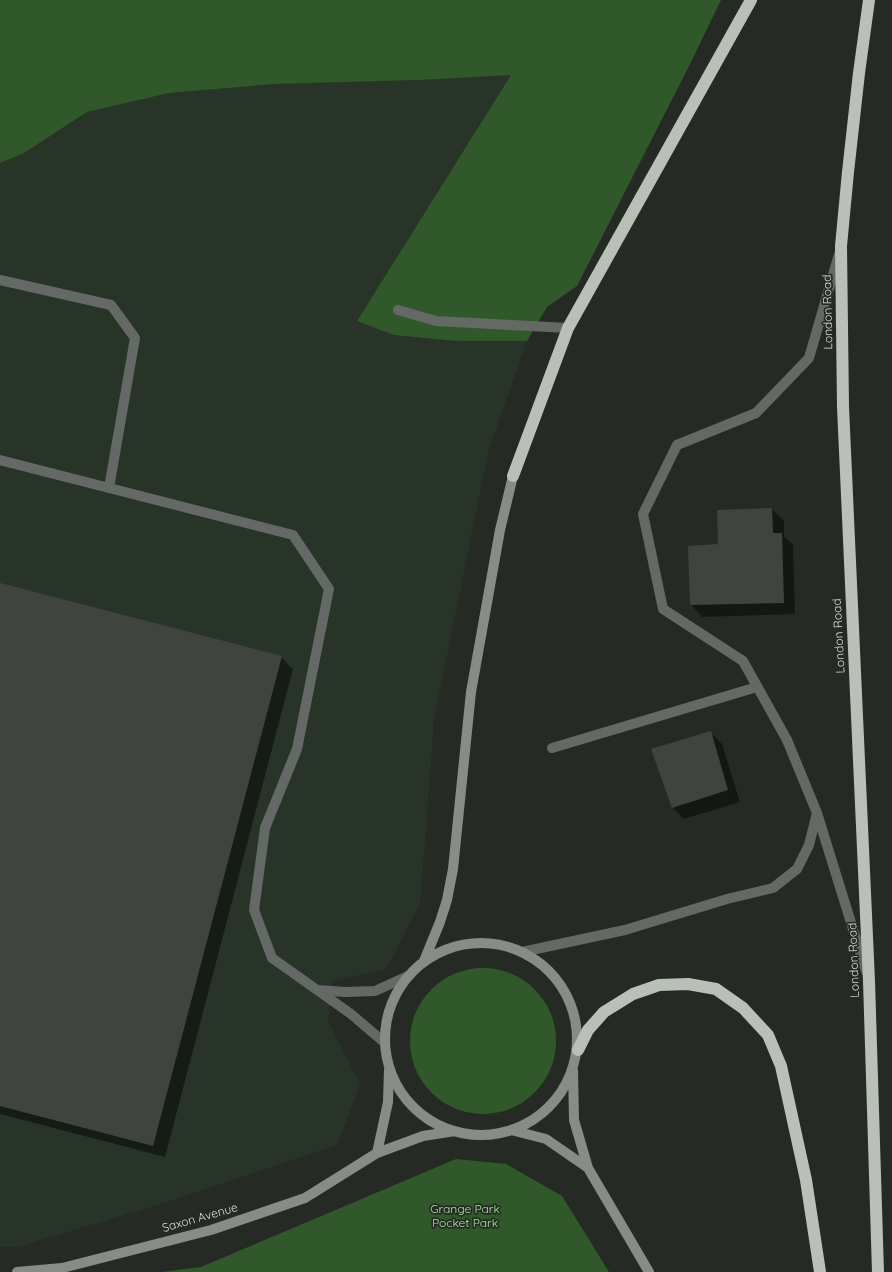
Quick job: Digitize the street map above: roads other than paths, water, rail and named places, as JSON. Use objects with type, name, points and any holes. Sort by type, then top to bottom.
[{"type":"highway","points":[[513,476],[568,328],[751,0]]},
{"type":"highway","name":"London Road","points":[[869,0],[859,74],[841,246],[843,407],[869,981],[878,1272]]},
{"type":"highway","points":[[578,1050],[588,1030],[604,1012],[633,994],[659,985],[688,984],[716,989],[743,1008],[768,1035],[781,1066],[806,1180],[820,1272]]},
{"type":"street","points":[[424,961],[447,900],[453,869],[471,692],[500,530],[513,476]]},
{"type":"street","points":[[483,943],[494,944],[522,952],[545,967],[560,983],[572,1006],[577,1031],[578,1050],[573,1069],[559,1096],[544,1111],[526,1124],[511,1130],[484,1135],[455,1131],[435,1123],[417,1110],[403,1095],[390,1068],[385,1043],[387,1018],[393,999],[408,976],[424,961],[437,953],[461,945],[483,943]]},
{"type":"street","points":[[377,1153],[388,1102],[390,1068]]},
{"type":"street","points":[[573,1069],[574,1120],[588,1168],[649,1272]]},
{"type":"street","points":[[511,1130],[546,1139],[588,1168]]},
{"type":"street","name":"Saxon Avenue","points":[[17,1272],[62,1268],[211,1230],[305,1198],[377,1153],[423,1136],[455,1131]]},
{"type":"lane","points":[[841,246],[809,358],[756,413],[676,445],[643,514],[663,609],[742,661],[787,740],[817,813],[869,981]]},
{"type":"lane","points":[[0,280],[111,305],[135,338],[109,488]]},
{"type":"lane","points":[[398,310],[436,321],[568,328]]},
{"type":"lane","points":[[0,460],[293,536],[329,589],[298,749],[265,828],[254,910],[272,958],[351,1014],[385,1043]]},
{"type":"lane","points":[[552,748],[757,687]]},
{"type":"lane","points":[[522,952],[625,930],[727,899],[773,888],[797,869],[809,845],[817,813]]},
{"type":"lane","points":[[318,990],[345,992],[375,991],[408,976]]},
{"type":"park label","name":"Grange Park Pocket Park","points":[[465,1216]]}]
